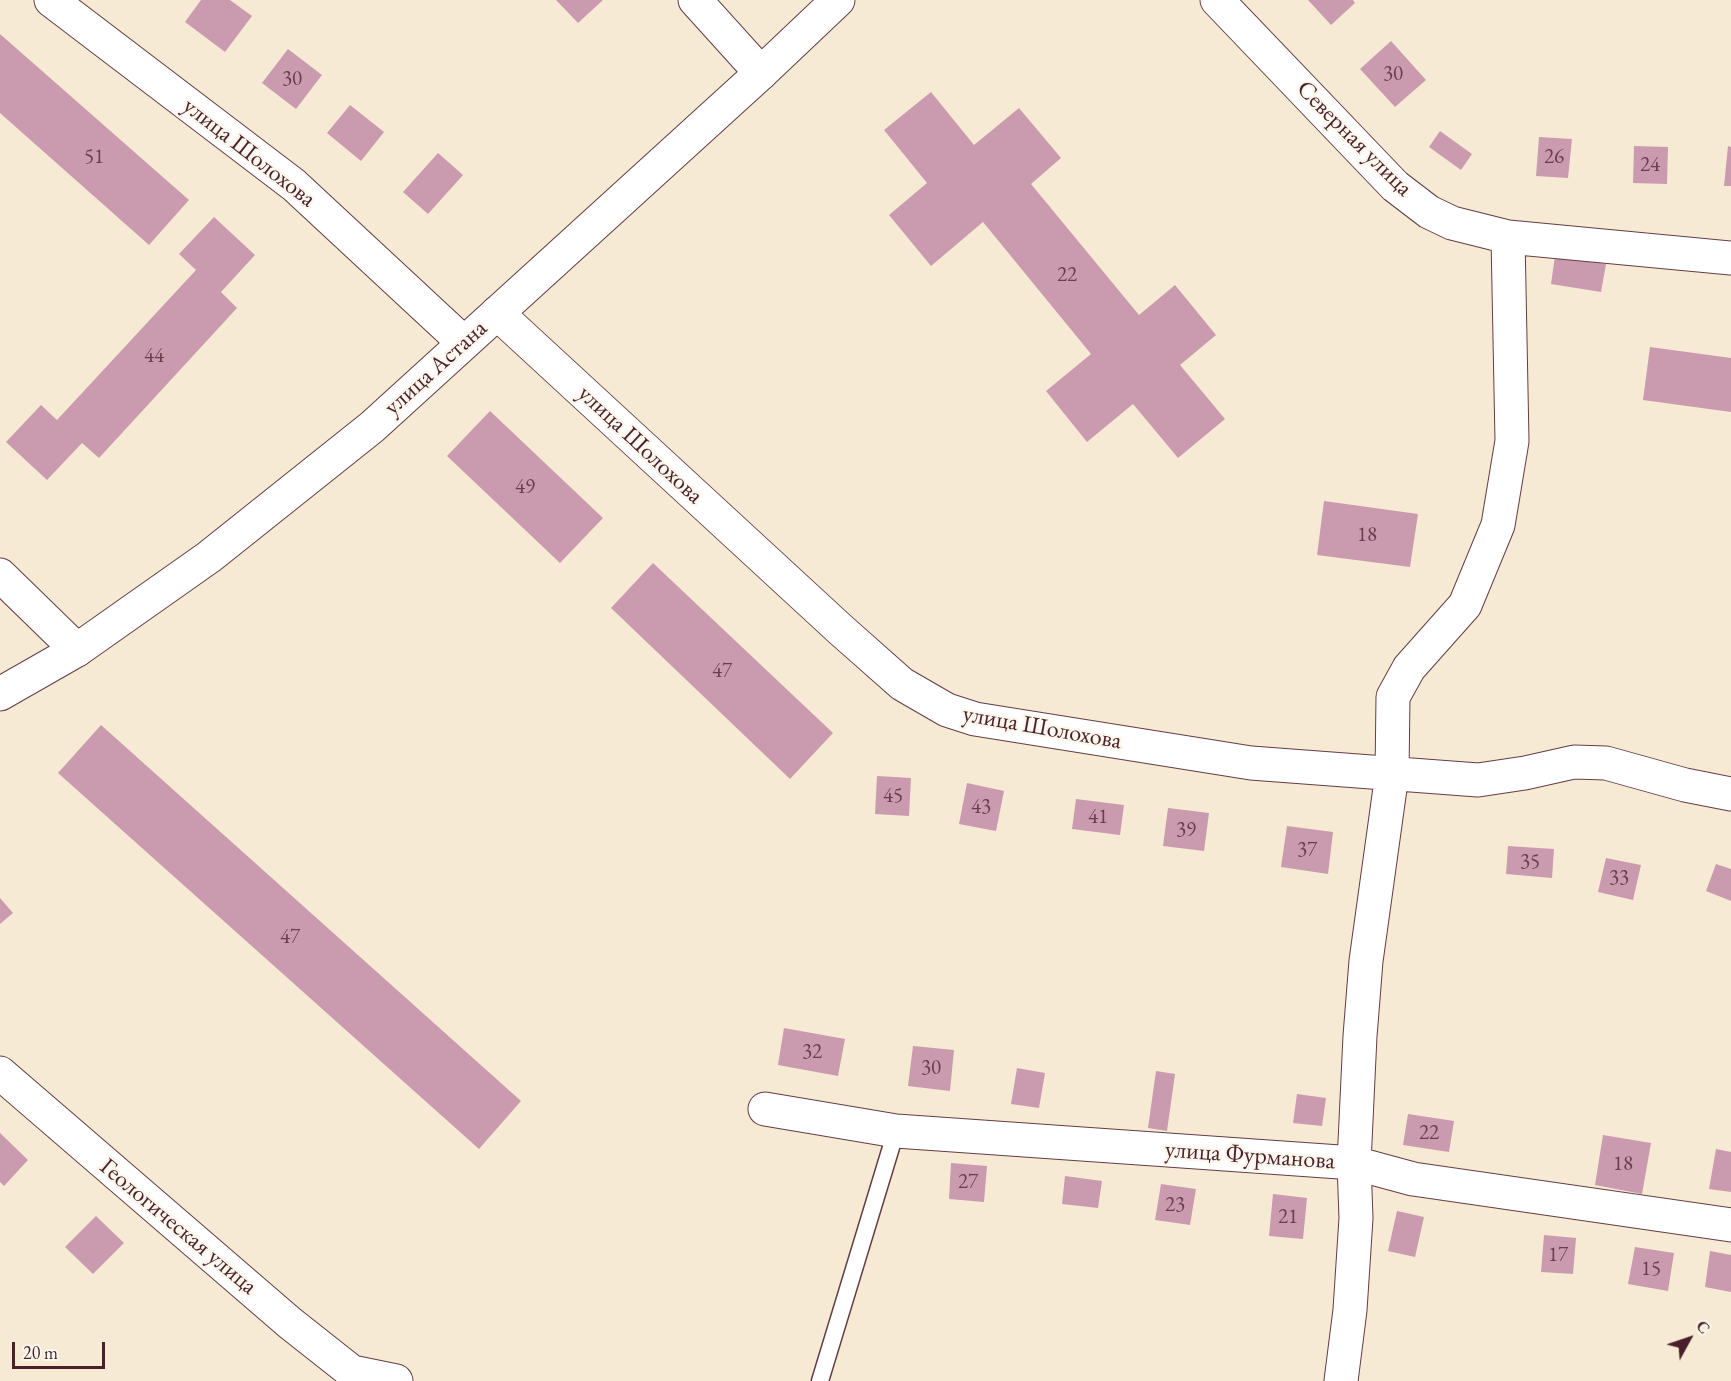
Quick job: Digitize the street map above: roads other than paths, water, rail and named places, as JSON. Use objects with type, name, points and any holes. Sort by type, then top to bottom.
[{"type":"street","name":"улица Шолохова","points":[[51,0],[294,185],[463,342]]},
{"type":"street","points":[[695,0],[761,73]]},
{"type":"street","name":"улица Астана","points":[[0,694],[77,650],[208,557],[372,427],[761,73],[838,0]]},
{"type":"street","name":"Северная улица","points":[[1217,0],[1395,186],[1429,212],[1452,223],[1508,237],[1731,258]]},
{"type":"street","points":[[1341,1381],[1350,1310],[1356,1218],[1354,1163],[1360,1036],[1365,972],[1392,774],[1393,697],[1409,668],[1466,605],[1498,525],[1512,441],[1508,237]]},
{"type":"street","name":"улица Шолохова","points":[[497,313],[902,684],[947,711],[975,719],[1251,763],[1478,780],[1574,762],[1606,764],[1685,785],[1731,794]]},
{"type":"street","points":[[0,575],[77,650]]},
{"type":"street","name":"Геологическая улица","points":[[0,1072],[91,1153],[354,1377]]},
{"type":"street","name":"улица Фурманова","points":[[765,1109],[896,1131],[1354,1163],[1413,1179],[1731,1225]]},
{"type":"street","points":[[354,1377],[396,1381]]},
{"type":"lane","points":[[819,1381],[896,1131]]}]
